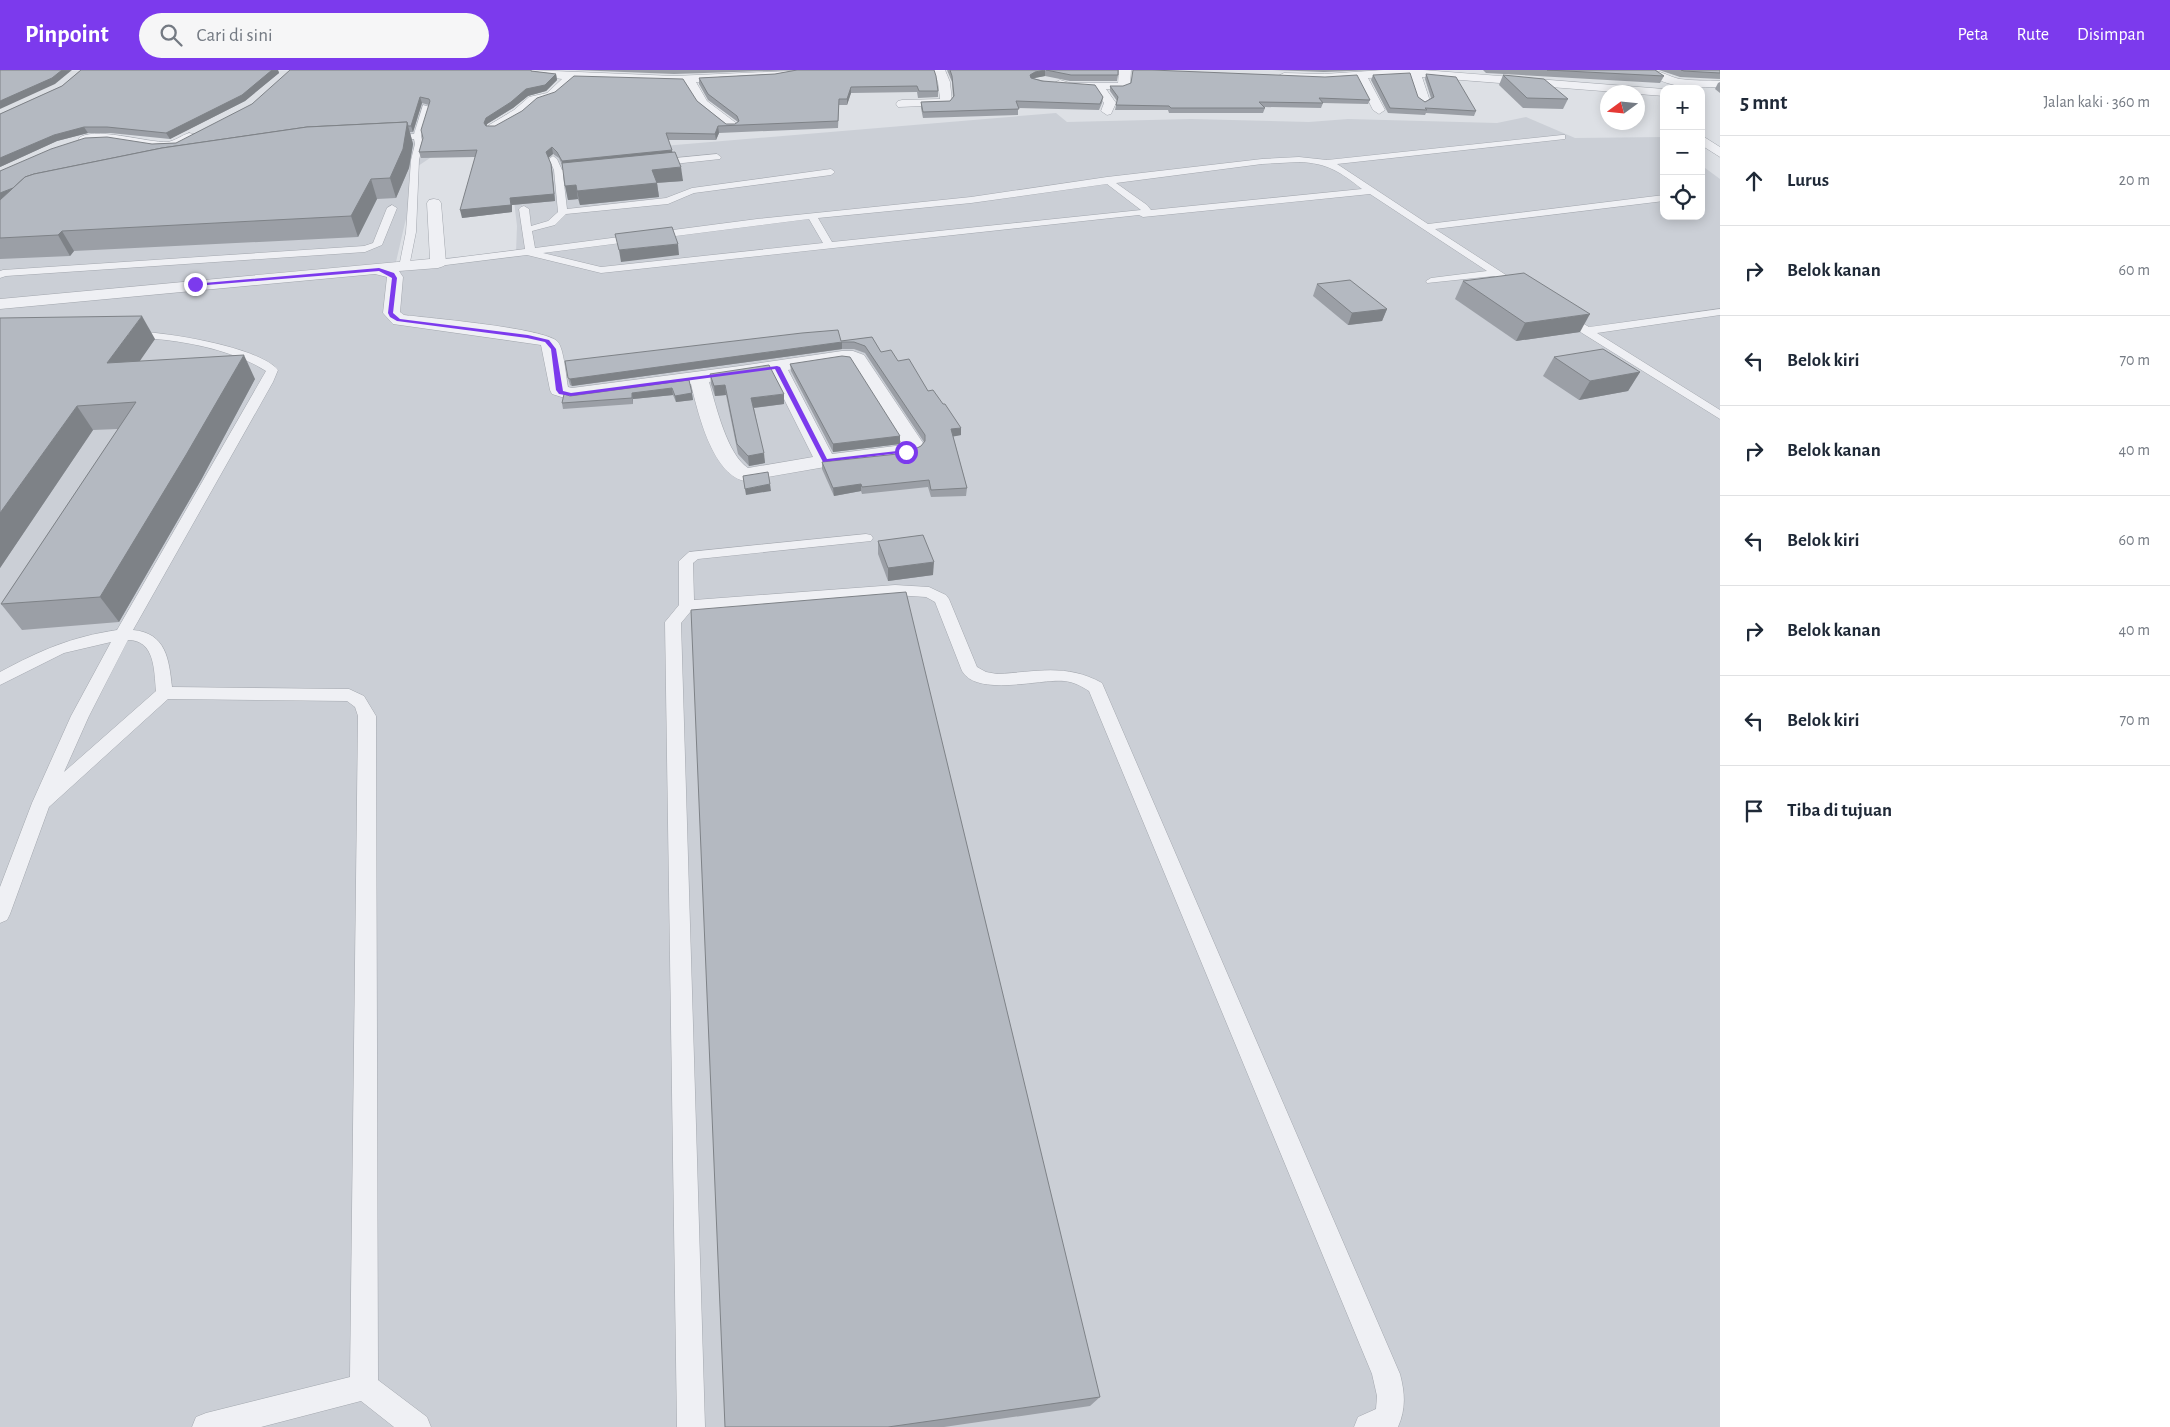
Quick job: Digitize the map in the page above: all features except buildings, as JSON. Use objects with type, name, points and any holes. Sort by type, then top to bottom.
[{"type":"street","points":[[536,70],[537,73],[542,74],[650,80],[744,78],[804,70]]},
{"type":"street","points":[[650,80],[658,70]]},
{"type":"street","points":[[902,104],[946,102],[944,82],[939,70]]},
{"type":"street","points":[[1045,82],[1063,83],[1068,86],[1125,85],[1125,70]]},
{"type":"street","points":[[1550,70],[1562,80]]},
{"type":"street","points":[[1652,70],[1665,79],[1675,82],[1720,84]]},
{"type":"street","points":[[1277,76],[1360,76],[1393,72],[1498,75],[1624,84],[1660,92]]},
{"type":"street","points":[[1415,73],[1424,100]]},
{"type":"street","points":[[1498,75],[1624,84],[1657,107]]},
{"type":"street","points":[[493,128],[518,113],[533,100],[551,95],[571,76]]},
{"type":"street","points":[[1360,76],[1379,110]]},
{"type":"street","points":[[688,79],[703,103],[732,126]]},
{"type":"street","points":[[1098,86],[1110,102],[1107,111]]},
{"type":"street","points":[[74,142],[86,139],[110,138],[166,146],[173,145],[202,131]]},
{"type":"street","points":[[1705,141],[1720,143]]},
{"type":"street","points":[[1705,142],[1720,153]]},
{"type":"street","points":[[0,304],[185,285],[379,270],[438,263],[434,203]]},
{"type":"street","points":[[379,270],[393,274],[395,278],[391,313],[392,316],[399,320],[528,336],[547,341],[553,349],[561,393],[571,394],[698,376],[777,367],[842,356],[852,356],[858,359],[914,446],[912,450],[906,452],[825,461],[749,476],[738,472],[712,428],[698,376]]},
{"type":"street","points":[[777,367],[825,461]]},
{"type":"lane","points":[[404,267],[411,232],[415,160],[419,144],[417,136],[426,107]]},
{"type":"lane","points":[[380,137],[417,136]]},
{"type":"lane","points":[[531,253],[597,256],[812,216],[999,196],[1107,180],[1272,161],[1311,160],[1328,162],[1562,137]]},
{"type":"lane","points":[[644,164],[717,157]]},
{"type":"lane","points":[[527,229],[546,226],[559,218],[563,212],[558,173],[553,159]]},
{"type":"lane","points":[[1328,162],[1343,169],[1372,191],[1530,294]]},
{"type":"lane","points":[[558,173],[596,169]]},
{"type":"lane","points":[[563,212],[668,201],[692,191],[831,172]]},
{"type":"lane","points":[[1107,180],[1146,210],[1142,214]]},
{"type":"lane","points":[[438,263],[531,253],[597,256],[830,247],[1372,191]]},
{"type":"lane","points":[[1426,227],[1660,198]]},
{"type":"lane","points":[[1,274],[365,249],[377,245],[392,208]]},
{"type":"lane","points":[[524,209],[531,253]]},
{"type":"lane","points":[[812,216],[830,247]]},
{"type":"lane","points":[[1431,282],[1498,274]]},
{"type":"lane","points":[[1554,310],[1720,416]]},
{"type":"lane","points":[[1586,331],[1720,312]]},
{"type":"lane","points":[[0,914],[41,803],[80,716],[123,634],[267,382],[272,370],[260,362],[192,339],[158,334],[120,334]]},
{"type":"lane","points":[[687,606],[686,561],[694,555],[866,538]]},
{"type":"lane","points":[[691,1427],[672,625],[675,618],[687,606],[895,590],[929,592],[940,599],[970,671],[978,677],[991,679],[1069,674],[1083,678],[1096,687],[1386,1374],[1391,1398],[1391,1410],[1388,1418],[1368,1427]]},
{"type":"lane","points":[[0,679],[58,649],[123,634],[149,639],[160,657],[164,693]]},
{"type":"lane","points":[[41,803],[164,693],[349,695],[360,700],[367,716],[364,1387]]},
{"type":"lane","points":[[206,1427],[364,1387]]},
{"type":"lane","points":[[364,1387],[417,1427]]},
{"type":"shaded area","points":[[429,79],[439,152],[418,166],[396,262],[516,252],[517,226],[509,159],[1056,113],[1067,122],[1191,119],[1309,122],[1348,119],[1497,123],[1526,117],[1575,138],[1660,137],[1660,220],[1705,220],[1705,168],[1720,179],[1720,1427],[0,1427],[0,198]]},
{"type":"route","points":[[195,284],[379,270],[393,274],[395,278],[391,313],[394,318],[528,336],[547,341],[553,349],[561,393],[571,394],[777,367],[825,461],[906,452]]}]
